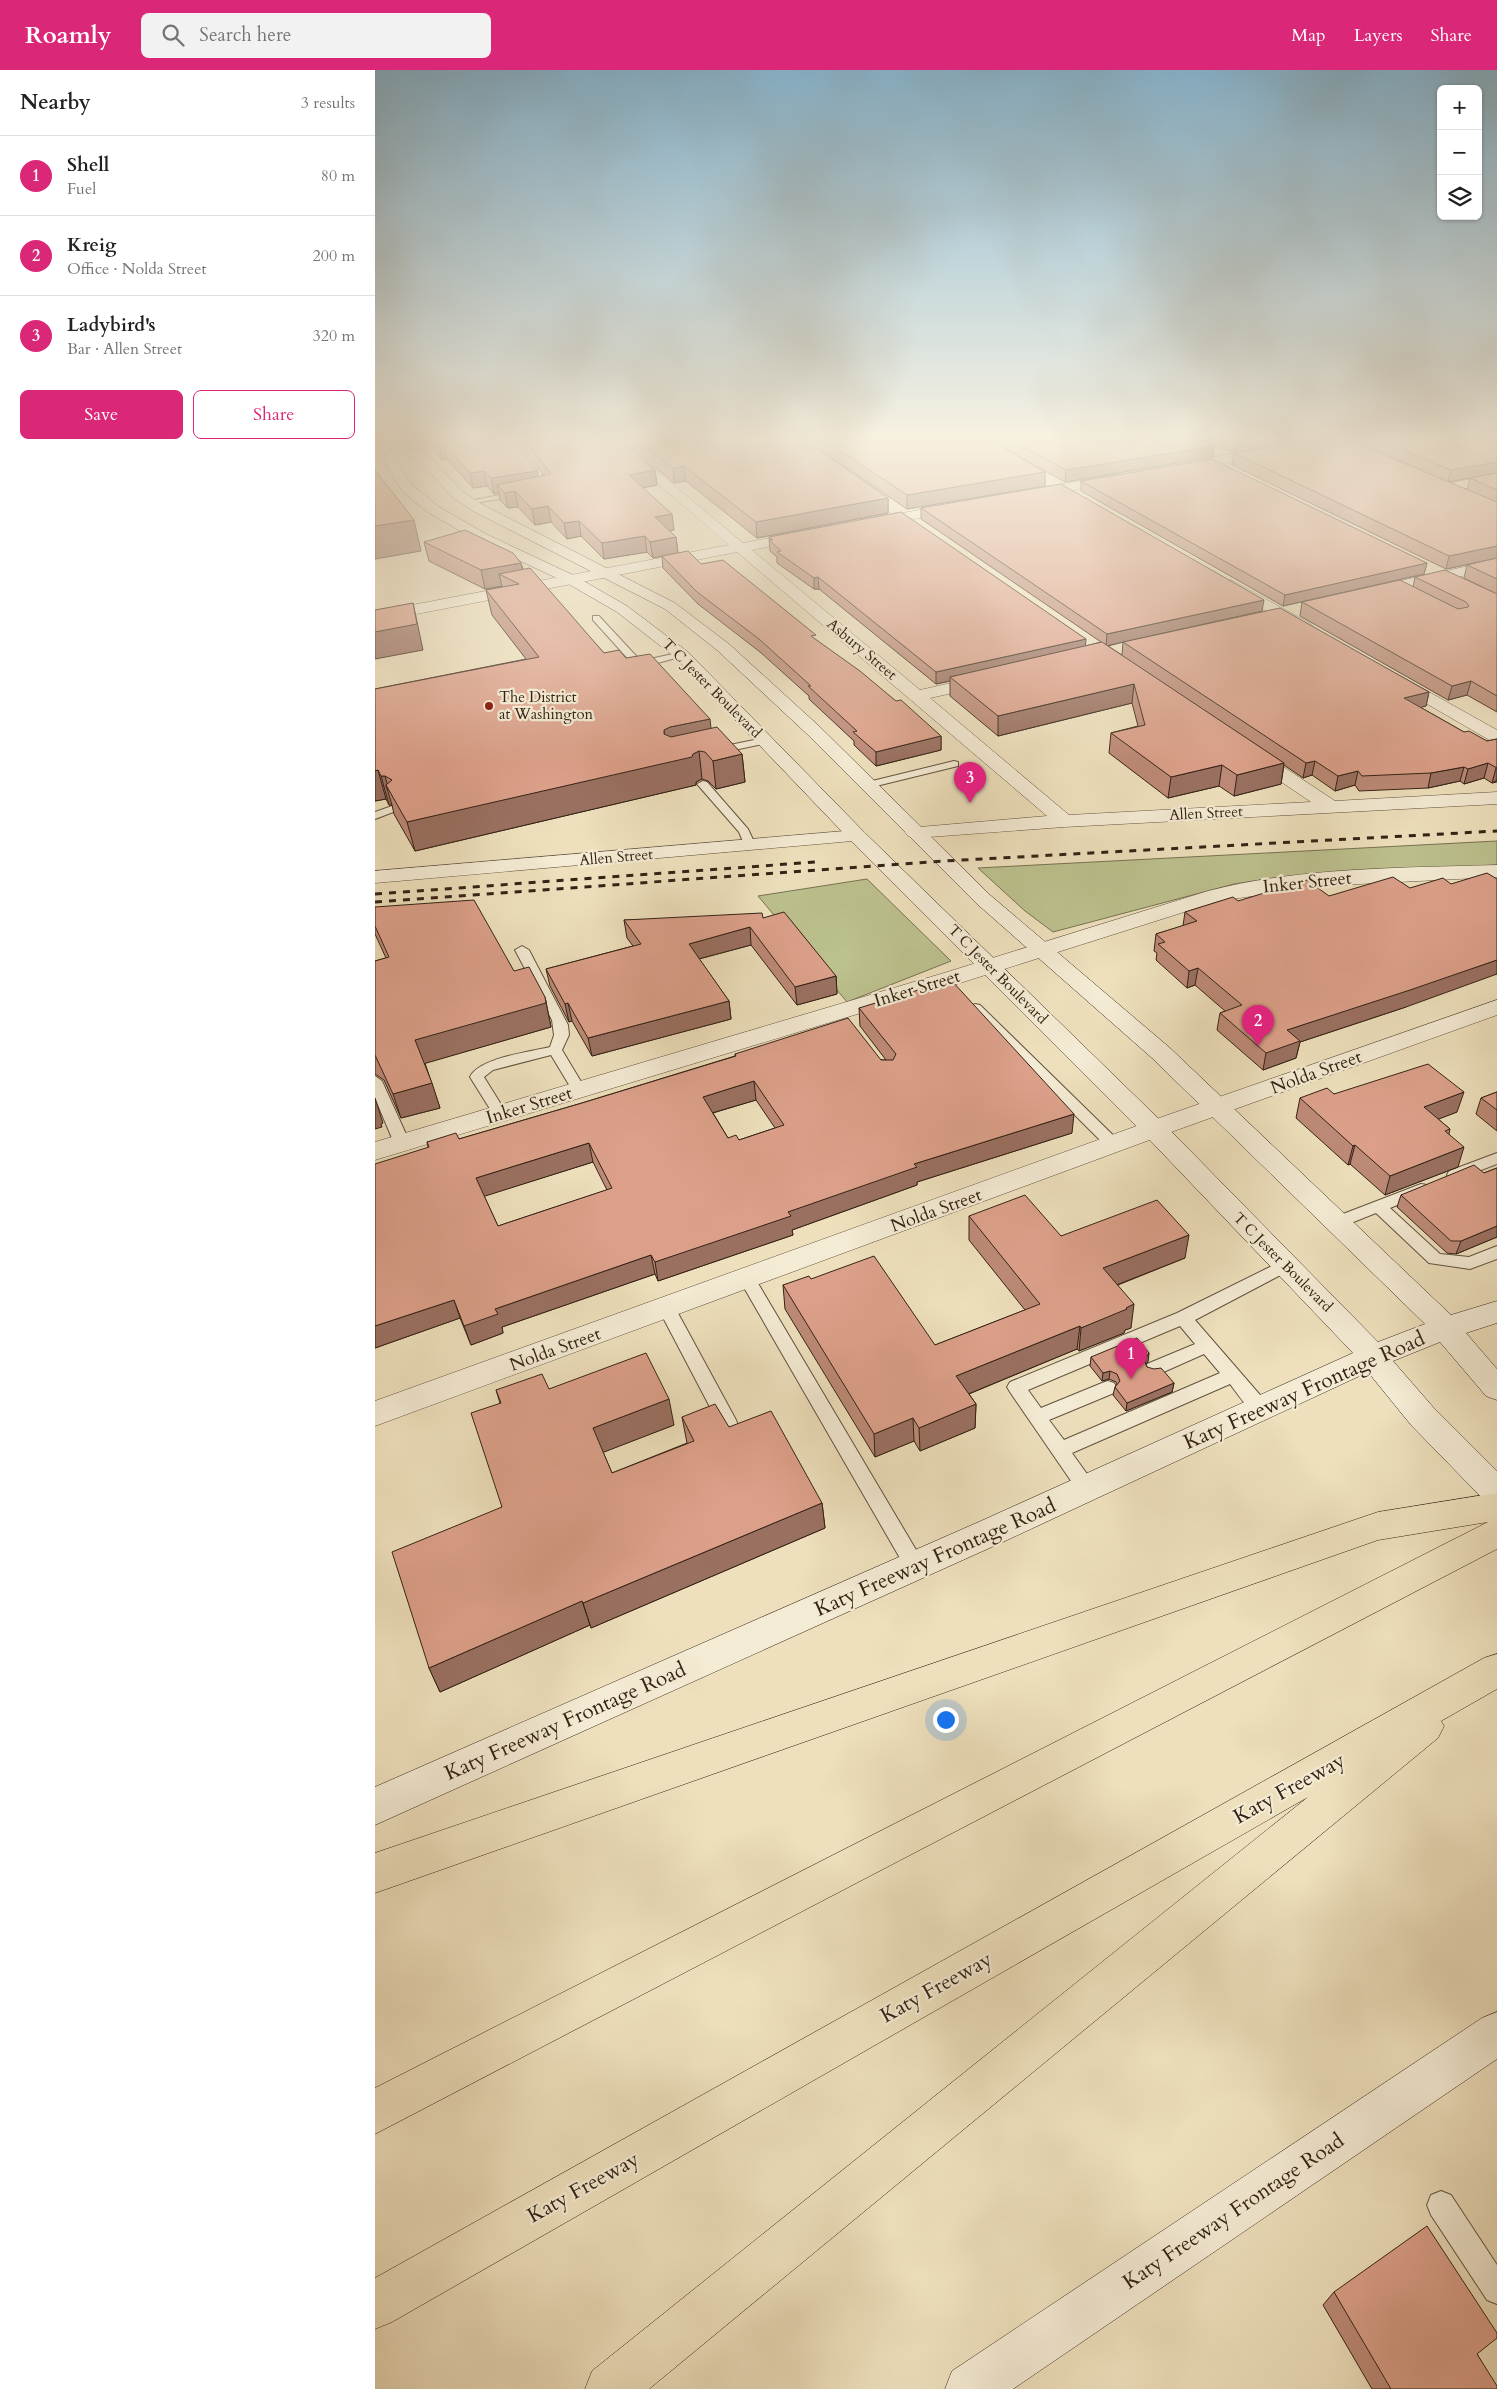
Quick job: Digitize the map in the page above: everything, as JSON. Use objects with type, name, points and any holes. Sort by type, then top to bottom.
[{"type":"highway","points":[[375,1873],[1379,1526],[1497,1508]]},
{"type":"highway","points":[[375,2112],[1497,1533]]},
{"type":"highway","points":[[610,2389],[1491,1674]]},
{"type":"highway","name":"Katy Freeway","points":[[375,2305],[1491,1674]]},
{"type":"street","name":"T C Jester Boulevard","points":[[503,547],[570,579],[702,651],[797,734],[868,784],[983,899],[1161,1053],[1446,1328],[1488,1380]]},
{"type":"street","name":"T C Jester Boulevard","points":[[556,547],[669,606],[693,622],[702,651],[764,741],[857,836],[1029,1004],[1286,1265],[1374,1356],[1422,1416],[1497,1492]]},
{"type":"street","points":[[375,617],[740,547]]},
{"type":"street","name":"Asbury Street","points":[[741,547],[1064,821]]},
{"type":"street","points":[[1358,596],[1401,590],[1443,576],[1497,564]]},
{"type":"street","points":[[1425,567],[1464,586]]},
{"type":"street","points":[[1219,578],[1316,634]]},
{"type":"street","points":[[1255,620],[1301,609]]},
{"type":"street","points":[[1383,672],[1497,737]]},
{"type":"street","points":[[917,696],[1002,677]]},
{"type":"street","points":[[764,741],[797,734]]},
{"type":"street","points":[[1239,745],[1331,807]]},
{"type":"street","name":"Allen Street","points":[[915,832],[1064,821],[1497,798]]},
{"type":"street","name":"Allen Street","points":[[375,878],[857,836]]},
{"type":"street","name":"Inker Street","points":[[375,1151],[579,1090],[957,989],[988,966],[1206,898],[1243,889],[1314,879],[1497,871]]},
{"type":"street","name":"Nolda Street","points":[[375,1414],[1497,1007]]},
{"type":"street","name":"Katy Freeway Frontage Road","points":[[377,1799],[915,1566],[1374,1356],[1446,1328],[1497,1312]]},
{"type":"street","name":"Katy Freeway Frontage Road","points":[[970,2389],[1497,2033]]},
{"type":"lane","points":[[596,618],[633,660],[650,662],[702,651]]},
{"type":"lane","points":[[706,753],[764,741]]},
{"type":"lane","points":[[868,784],[955,764]]},
{"type":"lane","points":[[703,784],[743,831],[750,846]]},
{"type":"lane","points":[[375,816],[392,809]]},
{"type":"lane","points":[[500,1114],[477,1077],[479,1073],[488,1068],[555,1050],[562,1039],[563,1031],[522,950]]},
{"type":"lane","points":[[957,989],[1114,1145]]},
{"type":"lane","points":[[555,1050],[579,1090]]},
{"type":"lane","points":[[375,1081],[402,1143]]},
{"type":"lane","points":[[1336,1223],[1497,1158]]},
{"type":"lane","points":[[1378,1206],[1435,1259],[1471,1263],[1497,1252]]},
{"type":"lane","points":[[1087,1488],[1017,1387],[1183,1318],[1286,1265]]},
{"type":"lane","points":[[747,1279],[915,1566]]},
{"type":"lane","points":[[667,1308],[729,1425]]},
{"type":"lane","points":[[1183,1318],[1261,1408]]},
{"type":"lane","points":[[1153,1369],[1207,1346]]},
{"type":"lane","points":[[1060,1450],[1233,1375]]},
{"type":"lane","points":[[1038,1417],[1108,1388]]},
{"type":"lane","points":[[1441,2205],[1497,2290]]},
{"type":"green space","points":[[1497,841],[1497,865],[1273,878],[1234,884],[1053,932],[1025,911],[978,868]]},
{"type":"green space","points":[[867,879],[951,961],[847,1002],[758,896]]},
{"type":"building","points":[[435,547],[501,547],[513,553],[521,563],[481,570]]},
{"type":"building","points":[[777,547],[952,547],[1086,639],[936,672],[818,577],[814,578],[777,552],[781,551]]},
{"type":"building","points":[[979,547],[1172,547],[1264,600],[1107,634]]},
{"type":"building","points":[[1199,547],[1394,547],[1427,563],[1285,595]]},
{"type":"building","points":[[1431,547],[1491,547],[1449,556]]},
{"type":"building","points":[[688,551],[701,564],[723,560],[816,635],[811,636],[860,671],[896,701],[901,700],[941,736],[876,752],[853,732],[857,731],[808,686],[811,686],[759,639],[697,592],[662,556]]},
{"type":"building","points":[[1497,558],[1497,579],[1467,565]]},
{"type":"building","points":[[530,568],[604,653],[619,650],[626,658],[650,654],[710,719],[670,727],[664,730],[664,734],[671,737],[717,727],[742,754],[713,761],[705,752],[699,751],[693,754],[692,757],[407,822],[386,785],[392,780],[381,776],[378,770],[375,771],[375,689],[539,657],[486,590],[519,584],[499,574]]},
{"type":"building","points":[[1445,570],[1497,594],[1497,696],[1471,681],[1452,686],[1302,602],[1400,580],[1458,609],[1468,607],[1466,602],[1415,577]]},
{"type":"building","points":[[413,603],[417,624],[375,632],[375,610]]},
{"type":"building","points":[[1280,608],[1429,692],[1404,698],[1464,732],[1469,731],[1487,741],[1497,739],[1497,768],[1488,763],[1468,769],[1464,767],[1431,773],[1362,776],[1358,771],[1338,776],[1315,761],[1306,763],[1123,642]]},
{"type":"building","points":[[1102,642],[1284,763],[1237,775],[1222,765],[1171,777],[1111,733],[1145,725],[1134,684],[998,716],[950,677]]},
{"type":"building","points":[[1487,873],[1497,879],[1497,960],[1287,1030],[1300,1041],[1266,1053],[1220,1013],[1242,1005],[1198,968],[1189,971],[1158,944],[1165,942],[1156,934],[1197,921],[1185,912],[1233,897],[1238,901],[1307,880],[1329,896],[1393,877],[1410,888],[1443,878],[1451,884]]},
{"type":"building","points":[[474,900],[514,971],[529,967],[545,997],[546,1003],[415,1040],[432,1083],[393,1094],[375,1055],[375,961],[389,957],[375,926],[375,907]]},
{"type":"building","points":[[784,912],[836,976],[795,987],[750,927],[689,944],[729,1001],[588,1038],[568,1003],[565,1004],[546,969],[641,944],[624,920],[762,913],[763,918]]},
{"type":"building","points":[[951,980],[1074,1114],[914,1164],[917,1167],[788,1212],[791,1216],[655,1262],[651,1255],[495,1309],[498,1314],[464,1326],[454,1300],[375,1326],[375,1164],[429,1147],[427,1142],[456,1133],[459,1139],[582,1103],[736,1056],[735,1054],[848,1018],[881,1060],[893,1060],[896,1054],[859,1008]],"holes":[[[754,1081],[784,1125],[739,1140],[736,1135],[728,1138],[703,1097]],[[589,1143],[612,1188],[498,1226],[476,1178]]]},
{"type":"building","points":[[1428,1064],[1464,1092],[1424,1107],[1450,1129],[1445,1131],[1464,1147],[1390,1176],[1355,1145],[1353,1146],[1300,1098],[1327,1088],[1334,1094]]},
{"type":"building","points":[[1497,1092],[1497,1110],[1481,1098]]},
{"type":"building","points":[[1474,1165],[1484,1173],[1497,1168],[1497,1226],[1461,1241],[1451,1241],[1401,1195]]},
{"type":"building","points":[[1025,1195],[1061,1236],[1157,1200],[1189,1235],[1103,1268],[1134,1304],[1127,1309],[956,1376],[976,1404],[919,1428],[913,1418],[874,1434],[783,1285],[809,1276],[811,1279],[874,1256],[935,1345],[1040,1304],[969,1216]]},
{"type":"building","points":[[1137,1338],[1149,1353],[1144,1360],[1147,1367],[1161,1368],[1174,1383],[1127,1403],[1115,1387],[1120,1381],[1117,1374],[1110,1371],[1103,1373],[1091,1357]]},
{"type":"building","points":[[646,1353],[669,1399],[593,1428],[612,1473],[694,1441],[682,1417],[715,1404],[729,1427],[771,1411],[822,1503],[583,1603],[582,1601],[429,1668],[392,1552],[502,1507],[471,1413],[501,1403],[496,1390],[542,1374],[549,1389]]},
{"type":"building","points":[[1427,2226],[1497,2333],[1497,2338],[1477,2354],[1497,2389],[1391,2389],[1334,2292]]},
{"type":"railway","points":[[375,902],[944,861],[1497,831]]},
{"type":"railway","points":[[375,894],[816,862]]},
{"type":"place","name":"The District at Washington","points":[[489,706]]},
{"type":"place","name":"Ladybird's","points":[[970,803]]},
{"type":"place","name":"Kreig","points":[[1258,1046]]},
{"type":"place","name":"Shell","points":[[1131,1379]]}]
